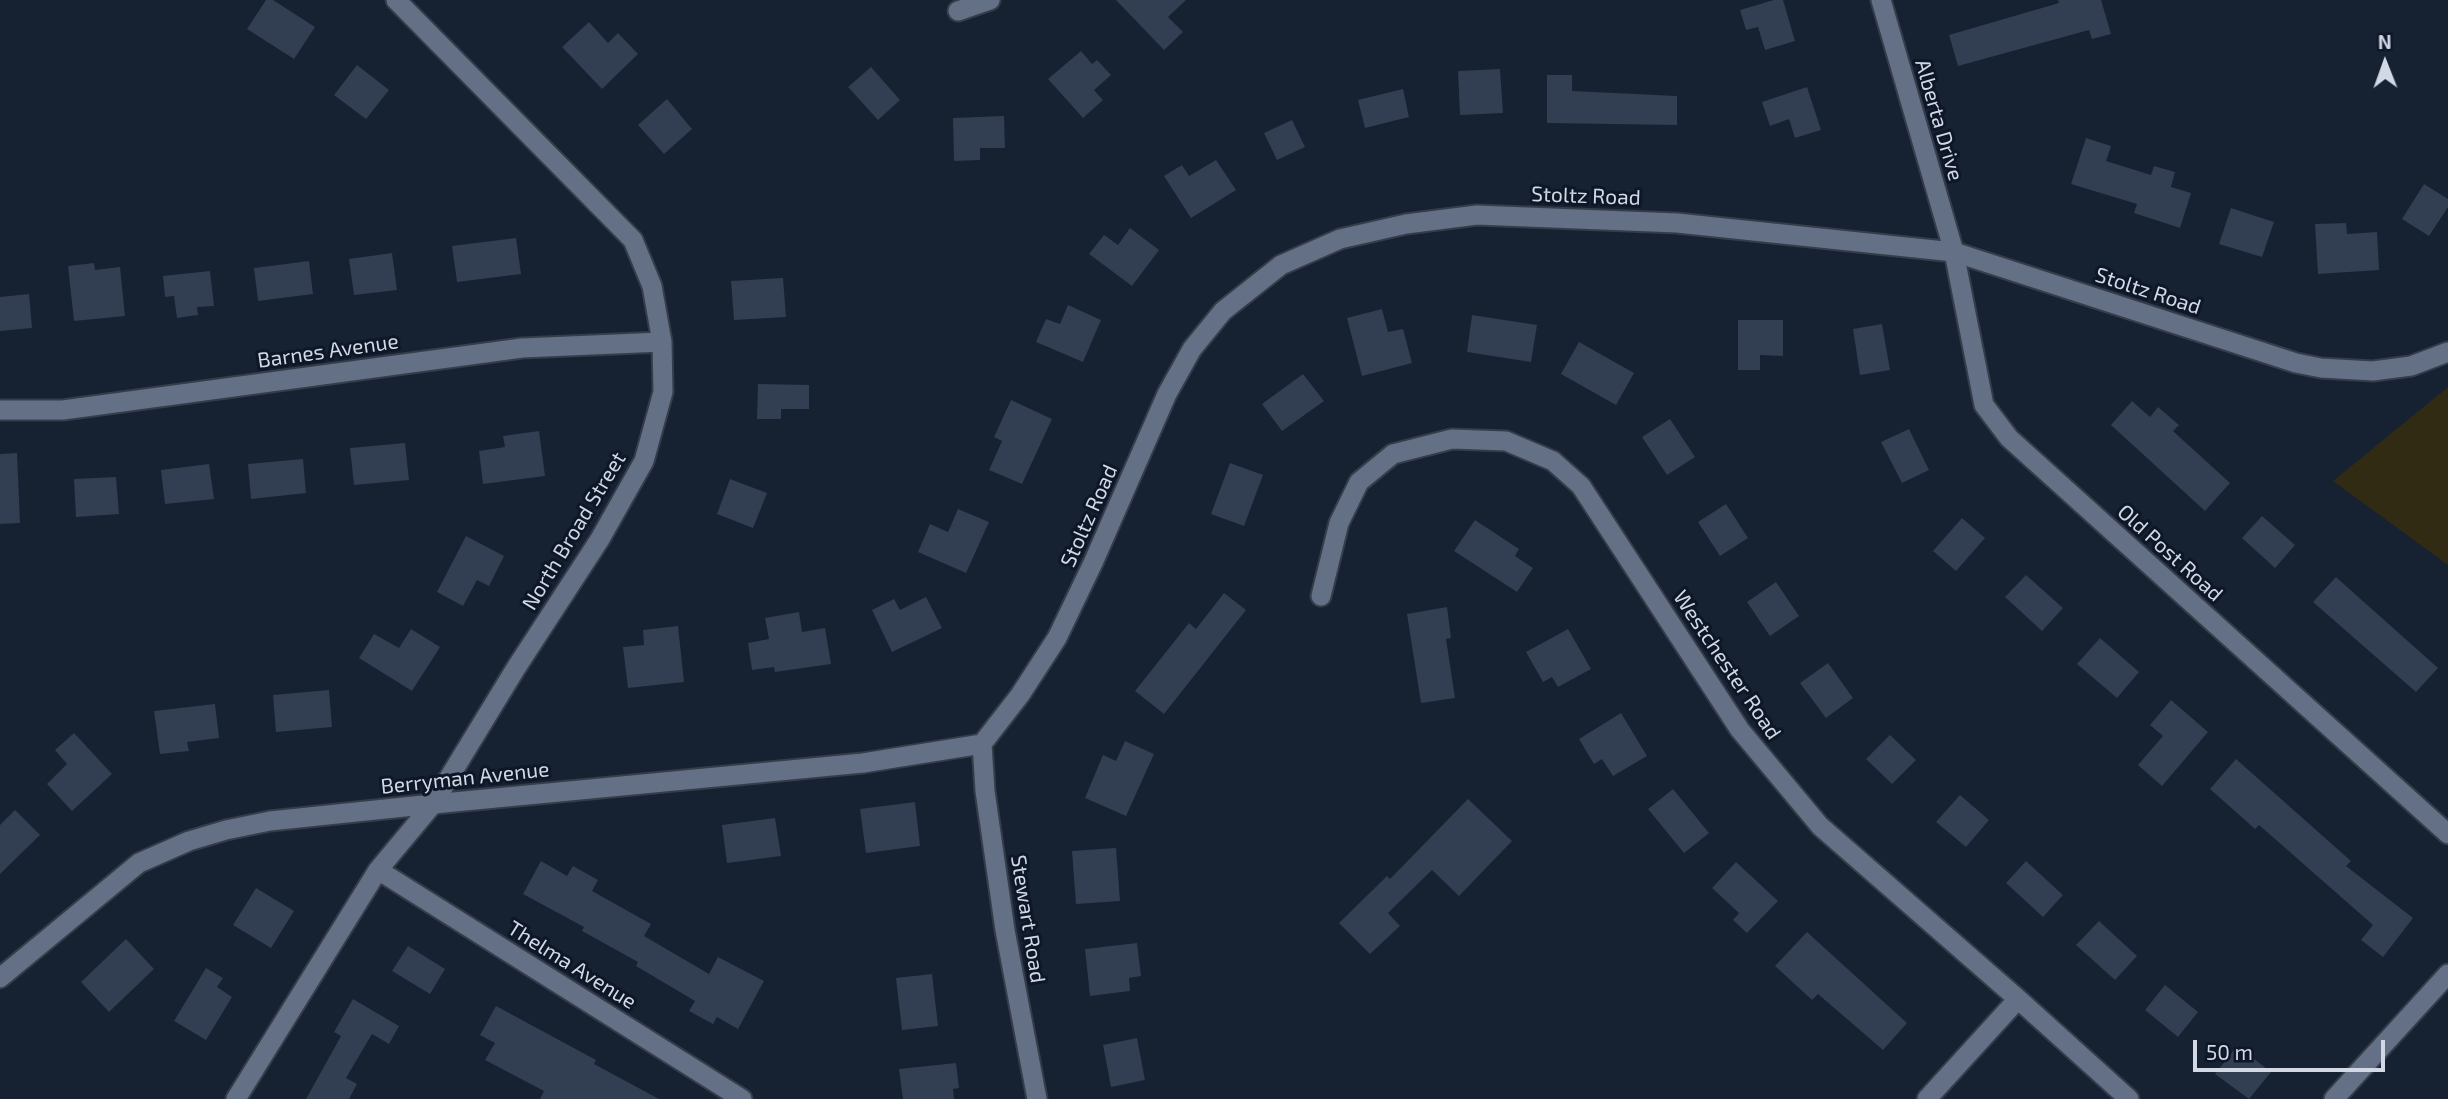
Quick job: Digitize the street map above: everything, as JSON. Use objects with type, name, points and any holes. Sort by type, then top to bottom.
[{"type":"street","name":"North Broad Street","points":[[236,1099],[378,870],[433,804],[516,668],[600,539],[643,461],[663,392],[662,342],[652,286],[633,240],[396,0]]},
{"type":"street","points":[[958,11],[990,0]]},
{"type":"street","name":"Alberta Drive","points":[[1881,0],[1954,252]]},
{"type":"street","name":"Stoltz Road","points":[[982,744],[1020,695],[1057,638],[1167,394],[1192,349],[1223,311],[1281,265],[1340,239],[1406,224],[1477,215],[1677,223],[1954,252],[2309,366],[2373,371],[2411,366],[2448,352]]},
{"type":"street","name":"Old Post Road","points":[[1954,252],[1984,405],[2009,438],[2448,834]]},
{"type":"street","name":"Barnes Avenue","points":[[0,410],[62,410],[522,348],[662,342]]},
{"type":"street","name":"Westchester Road","points":[[1321,596],[1339,523],[1359,482],[1393,454],[1452,439],[1506,441],[1553,461],[1581,486],[1740,730],[1820,826],[2129,1099]]},
{"type":"street","name":"Berryman Avenue","points":[[0,978],[139,863],[189,841],[226,830],[270,821],[863,763],[982,744]]},
{"type":"street","name":"Stewart Road","points":[[982,744],[985,791],[1004,930],[1037,1099]]},
{"type":"street","name":"Thelma Avenue","points":[[378,870],[743,1099]]},
{"type":"street","points":[[2334,1099],[2448,974]]},
{"type":"street","points":[[1927,1099],[2018,999]]},
{"type":"shaded area","points":[[2448,387],[2448,565],[2333,481]]},
{"type":"building","points":[[266,0],[273,0],[315,27],[294,59],[247,29]]},
{"type":"building","points":[[1116,0],[1186,0],[1168,17],[1183,32],[1164,50]]},
{"type":"building","points":[[1783,0],[1795,41],[1765,50],[1758,27],[1746,30],[1740,10]]},
{"type":"building","points":[[2058,0],[2101,0],[2111,34],[2092,39],[2089,30],[1958,66],[1949,35],[2059,3]]},
{"type":"building","points":[[589,22],[608,43],[618,33],[638,54],[602,89],[562,47]]},
{"type":"building","points":[[1081,51],[1092,64],[1097,60],[1111,75],[1094,90],[1103,100],[1083,118],[1048,79]]},
{"type":"building","points":[[357,65],[389,90],[366,119],[334,95]]},
{"type":"building","points":[[871,67],[900,100],[878,120],[848,87]]},
{"type":"building","points":[[1500,69],[1503,113],[1460,115],[1458,71]]},
{"type":"building","points":[[1547,75],[1572,75],[1572,91],[1677,96],[1677,125],[1547,123]]},
{"type":"building","points":[[1807,87],[1821,130],[1795,138],[1789,119],[1770,126],[1762,102]]},
{"type":"building","points":[[1403,89],[1409,117],[1365,128],[1358,100]]},
{"type":"building","points":[[667,99],[692,129],[664,154],[638,125]]},
{"type":"building","points":[[1004,116],[1005,148],[980,148],[980,160],[954,161],[953,118]]},
{"type":"building","points":[[1292,120],[1305,147],[1277,160],[1264,133]]},
{"type":"building","points":[[2086,138],[2111,146],[2106,161],[2151,175],[2154,166],[2175,172],[2171,187],[2191,193],[2180,228],[2134,213],[2137,204],[2071,184]]},
{"type":"building","points":[[1216,160],[1236,190],[1191,218],[1164,176],[1182,165],[1189,176]]},
{"type":"building","points":[[2424,184],[2448,199],[2448,207],[2429,236],[2402,219]]},
{"type":"building","points":[[2231,208],[2274,222],[2262,257],[2219,244]]},
{"type":"building","points":[[2346,223],[2347,234],[2377,232],[2379,270],[2318,274],[2315,224]]},
{"type":"building","points":[[1130,228],[1159,250],[1132,286],[1089,254],[1104,235],[1118,245]]},
{"type":"building","points":[[516,238],[521,274],[457,282],[452,246]]},
{"type":"building","points":[[392,253],[397,290],[354,295],[349,259]]},
{"type":"building","points":[[309,261],[313,294],[258,301],[254,268]]},
{"type":"building","points":[[94,263],[95,270],[120,267],[125,316],[74,321],[68,266]]},
{"type":"building","points":[[210,271],[214,306],[197,307],[198,315],[177,318],[174,296],[165,297],[163,276]]},
{"type":"building","points":[[783,278],[786,317],[734,320],[731,281]]},
{"type":"building","points":[[29,294],[32,328],[0,331],[0,297]]},
{"type":"building","points":[[1068,305],[1101,320],[1083,362],[1036,342],[1046,319],[1060,324]]},
{"type":"building","points":[[1382,309],[1388,332],[1403,329],[1412,363],[1362,376],[1347,318]]},
{"type":"building","points":[[1472,315],[1537,325],[1531,362],[1467,352]]},
{"type":"building","points":[[1738,320],[1783,320],[1783,356],[1760,355],[1760,370],[1738,370]]},
{"type":"building","points":[[1882,324],[1890,370],[1860,375],[1853,329]]},
{"type":"building","points":[[1579,342],[1634,373],[1616,405],[1561,374]]},
{"type":"building","points":[[1303,374],[1324,401],[1282,431],[1262,404]]},
{"type":"building","points":[[758,384],[809,385],[809,409],[781,409],[781,419],[757,419]]},
{"type":"building","points":[[1011,400],[1052,419],[1022,484],[989,470],[1002,441],[994,437]]},
{"type":"building","points":[[2132,401],[2150,417],[2158,407],[2179,425],[2173,431],[2230,483],[2205,511],[2111,425]]},
{"type":"building","points":[[1670,419],[1695,457],[1667,475],[1642,437]]},
{"type":"building","points":[[1909,429],[1929,470],[1902,483],[1881,442]]},
{"type":"building","points":[[539,431],[545,476],[483,484],[479,451],[505,447],[503,436]]},
{"type":"building","points":[[405,443],[409,480],[354,485],[350,448]]},
{"type":"building","points":[[17,453],[20,523],[0,524],[0,454]]},
{"type":"building","points":[[303,459],[306,493],[251,499],[248,464]]},
{"type":"building","points":[[1230,463],[1263,475],[1244,526],[1211,514]]},
{"type":"building","points":[[209,464],[214,499],[165,504],[161,470]]},
{"type":"building","points":[[116,477],[119,514],[76,517],[74,479]]},
{"type":"building","points":[[730,479],[767,493],[753,528],[717,514]]},
{"type":"building","points":[[1726,504],[1748,538],[1720,556],[1698,522]]},
{"type":"building","points":[[958,509],[989,522],[966,573],[918,552],[930,524],[948,532]]},
{"type":"building","points":[[2262,516],[2295,545],[2275,568],[2242,538]]},
{"type":"building","points":[[1962,518],[1985,538],[1956,571],[1933,551]]},
{"type":"building","points":[[1475,520],[1519,549],[1515,556],[1533,568],[1517,592],[1454,551]]},
{"type":"building","points":[[466,536],[504,556],[489,586],[477,580],[463,606],[437,592]]},
{"type":"building","points":[[2026,575],[2063,608],[2042,631],[2005,597]]},
{"type":"building","points":[[2336,577],[2438,668],[2416,692],[2313,602]]},
{"type":"building","points":[[1776,582],[1799,616],[1770,636],[1747,602]]},
{"type":"building","points":[[1224,593],[1246,610],[1164,714],[1135,691],[1189,623],[1196,629]]},
{"type":"building","points":[[926,597],[942,628],[892,652],[872,610],[894,599],[900,610]]},
{"type":"building","points":[[1447,607],[1451,638],[1446,639],[1455,698],[1421,703],[1407,614]]},
{"type":"building","points":[[799,612],[802,632],[825,628],[831,664],[775,672],[774,667],[752,670],[748,643],[769,639],[765,618]]},
{"type":"building","points":[[678,626],[684,682],[628,688],[623,647],[644,645],[643,630]]},
{"type":"building","points":[[411,629],[440,647],[412,691],[359,658],[374,634],[399,648]]},
{"type":"building","points":[[1568,629],[1591,669],[1558,687],[1552,677],[1543,682],[1526,652]]},
{"type":"building","points":[[2100,638],[2139,672],[2117,698],[2077,664]]},
{"type":"building","points":[[1828,663],[1853,698],[1826,718],[1800,683]]},
{"type":"building","points":[[329,690],[332,727],[276,732],[273,695]]},
{"type":"building","points":[[2171,700],[2208,732],[2162,786],[2138,765],[2163,736],[2150,725]]},
{"type":"building","points":[[215,704],[219,738],[187,742],[189,751],[160,754],[154,711]]},
{"type":"building","points":[[1621,713],[1647,756],[1613,776],[1602,759],[1594,764],[1579,739]]},
{"type":"building","points":[[74,733],[112,774],[72,811],[47,784],[67,764],[55,750]]},
{"type":"building","points":[[1890,735],[1916,760],[1892,784],[1866,759]]},
{"type":"building","points":[[1125,741],[1154,754],[1126,816],[1085,798],[1103,755],[1116,761]]},
{"type":"building","points":[[2236,759],[2351,861],[2346,866],[2413,918],[2383,957],[2361,940],[2373,925],[2259,825],[2255,829],[2210,789]]},
{"type":"building","points":[[1673,789],[1709,833],[1684,853],[1648,809]]},
{"type":"building","points":[[1960,795],[1989,820],[1966,847],[1936,822]]},
{"type":"building","points":[[1468,799],[1512,841],[1459,896],[1432,870],[1388,913],[1400,926],[1370,954],[1339,923],[1387,876],[1390,879]]},
{"type":"building","points":[[915,802],[920,846],[866,853],[860,809]]},
{"type":"building","points":[[15,810],[40,835],[0,874],[0,825]]},
{"type":"building","points":[[775,818],[781,856],[727,863],[722,825]]},
{"type":"building","points":[[1116,848],[1120,901],[1076,904],[1072,851]]},
{"type":"building","points":[[541,861],[567,876],[573,866],[598,880],[592,891],[651,924],[644,936],[709,974],[718,957],[764,981],[738,1029],[717,1017],[713,1024],[689,1011],[695,1001],[636,966],[638,962],[582,931],[584,927],[523,894]]},
{"type":"building","points":[[2026,861],[2063,895],[2043,917],[2006,883]]},
{"type":"building","points":[[1736,862],[1778,901],[1747,933],[1733,920],[1739,913],[1712,888]]},
{"type":"building","points":[[256,888],[294,911],[271,948],[233,925]]},
{"type":"building","points":[[2099,921],[2137,956],[2115,980],[2076,945]]},
{"type":"building","points":[[1807,932],[1907,1023],[1883,1050],[1818,994],[1812,1000],[1775,966]]},
{"type":"building","points":[[126,939],[154,969],[109,1012],[81,982]]},
{"type":"building","points":[[1137,943],[1141,976],[1129,978],[1130,991],[1090,996],[1085,949]]},
{"type":"building","points":[[408,946],[445,969],[430,994],[392,971]]},
{"type":"building","points":[[206,968],[223,978],[217,987],[232,997],[206,1040],[174,1021]]},
{"type":"building","points":[[932,974],[938,1026],[902,1030],[896,978]]},
{"type":"building","points":[[2165,985],[2198,1012],[2178,1037],[2145,1010]]},
{"type":"building","points":[[353,999],[399,1026],[389,1044],[372,1034],[346,1078],[357,1084],[349,1099],[306,1099],[341,1036],[334,1032]]},
{"type":"building","points":[[496,1006],[596,1060],[594,1064],[659,1099],[540,1099],[544,1091],[485,1060],[495,1043],[480,1035]]},
{"type":"building","points":[[1137,1038],[1145,1080],[1111,1087],[1103,1045]]},
{"type":"building","points":[[2237,1046],[2271,1072],[2249,1099],[2215,1074]]},
{"type":"building","points":[[956,1063],[959,1088],[953,1089],[954,1099],[903,1099],[899,1069]]}]
